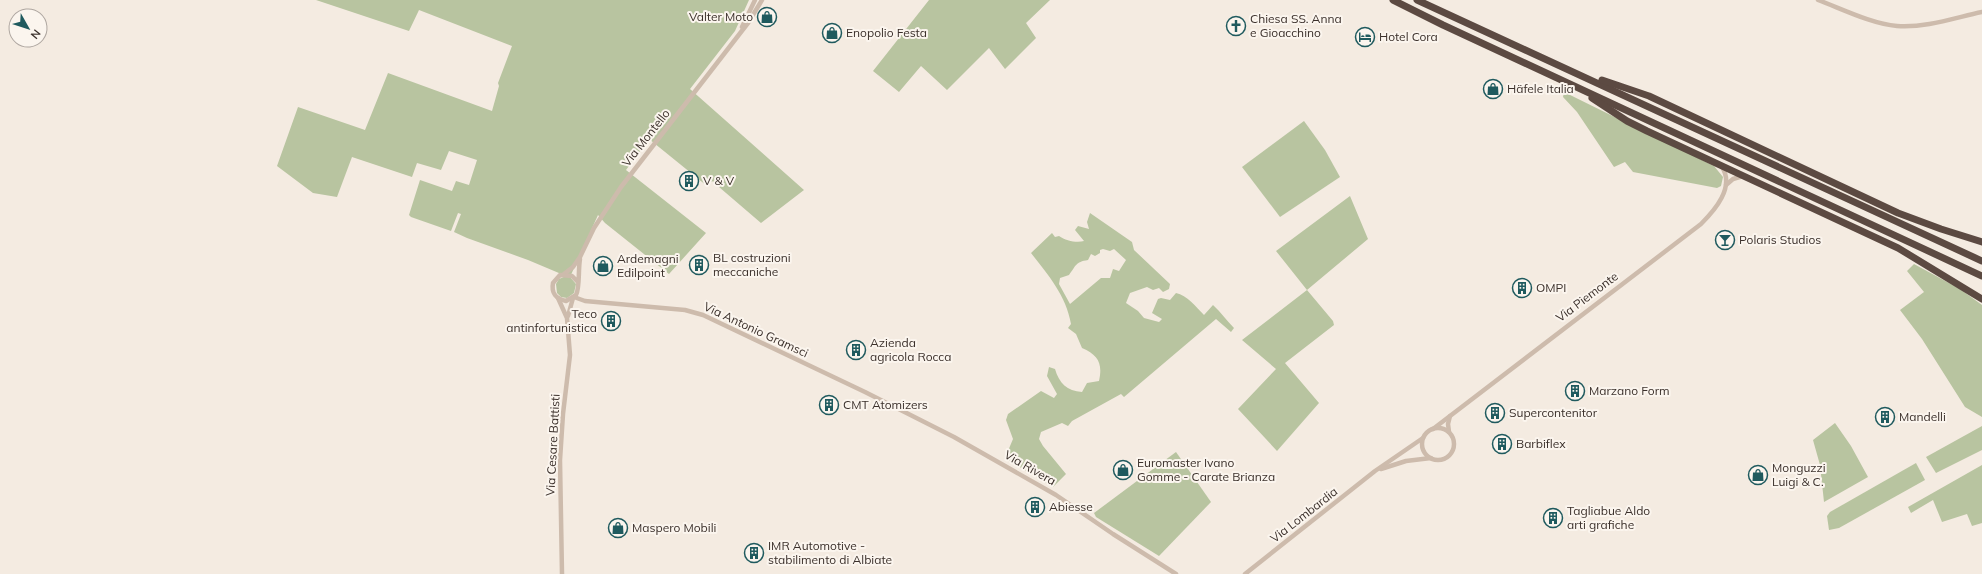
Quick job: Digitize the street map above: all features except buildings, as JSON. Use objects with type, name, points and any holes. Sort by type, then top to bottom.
[{"type":"highway","points":[[1393,0],[1443,25],[1982,276]]},
{"type":"highway","points":[[1417,0],[1982,261]]},
{"type":"highway","points":[[1570,70],[1649,96],[1898,212],[1941,230],[1982,242]]},
{"type":"highway","points":[[1568,83],[1627,121],[1898,248],[1982,299]]},
{"type":"street","name":"Via Montello","points":[[737,37],[755,0]]},
{"type":"street","name":"Via Montello","points":[[564,274],[574,266],[580,257],[602,215],[637,164],[752,18],[762,0]]},
{"type":"street","points":[[1818,0],[1883,24],[1896,26],[1929,24],[1982,12]]},
{"type":"street","points":[[1722,166],[1726,175],[1726,185]]},
{"type":"street","points":[[1726,185],[1733,179],[1743,176]]},
{"type":"street","name":"Via Piemonte","points":[[1432,429],[1574,319],[1701,224],[1714,210],[1726,185]]},
{"type":"street","name":"Via Montello","points":[[578,282],[580,257]]},
{"type":"street","points":[[564,274],[572,276],[578,282],[578,292],[574,298],[566,300],[558,298],[553,290],[553,283],[557,277],[564,274]]},
{"type":"street","points":[[578,292],[585,301]]},
{"type":"street","name":"Via Cesare Battisti","points":[[558,298],[567,318],[570,355],[563,414],[560,473],[562,574]]},
{"type":"street","name":"Via Cesare Battisti","points":[[567,318],[574,298]]},
{"type":"street","name":"Via Antonio Gramsci","points":[[574,298],[585,301],[685,310],[703,315],[865,392]]},
{"type":"street","name":"Via Rivera","points":[[865,392],[961,440],[1056,495],[1113,534],[1176,574]]},
{"type":"street","points":[[1449,432],[1441,428],[1432,429],[1423,438],[1422,447],[1427,456],[1441,460],[1446,458],[1452,452],[1455,443],[1449,432],[1448,424],[1450,416]]},
{"type":"street","name":"Via Lombardia","points":[[1245,574],[1376,471],[1423,438]]},
{"type":"street","name":"Via Lombardia","points":[[1376,471],[1406,461],[1431,458]]},
{"type":"green space","points":[[316,0],[749,0],[735,31],[690,89],[804,190],[761,223],[712,181],[707,186],[649,139],[626,170],[706,233],[669,274],[605,223],[598,215],[570,277],[576,284],[574,293],[567,298],[561,297],[557,293],[556,284],[559,279],[566,276],[454,232],[461,214],[458,213],[451,231],[409,215],[420,180],[452,191],[456,181],[469,185],[477,160],[449,151],[441,170],[417,163],[412,177],[352,157],[337,197],[313,193],[277,166],[298,107],[365,130],[388,73],[492,111],[499,86],[498,83],[512,46],[419,10],[409,31]]},
{"type":"green space","points":[[929,0],[1050,0],[1026,23],[1036,38],[1005,69],[989,48],[947,90],[921,66],[899,92],[873,71]]},
{"type":"green space","points":[[1564,92],[1714,166],[1723,177],[1721,186],[1717,188],[1633,172],[1625,162],[1614,167],[1577,112],[1563,97]]},
{"type":"green space","points":[[1304,121],[1325,150],[1340,177],[1280,217],[1242,167]]},
{"type":"green space","points":[[1350,196],[1368,239],[1307,290],[1276,251]]},
{"type":"green space","points":[[1090,213],[1132,242],[1134,250],[1170,284],[1169,289],[1163,292],[1159,288],[1153,290],[1147,287],[1130,293],[1126,303],[1138,311],[1144,318],[1159,322],[1162,319],[1152,313],[1158,299],[1161,298],[1170,300],[1176,293],[1188,299],[1204,315],[1213,305],[1234,328],[1231,332],[1216,319],[1124,397],[1121,394],[1072,421],[1068,426],[1062,423],[1041,432],[1039,439],[1043,446],[1066,474],[1053,487],[1005,458],[1013,439],[1006,420],[1008,414],[1041,391],[1054,398],[1057,394],[1047,376],[1049,367],[1055,369],[1061,382],[1072,390],[1082,392],[1087,383],[1099,381],[1100,364],[1098,360],[1082,348],[1076,334],[1068,328],[1071,324],[1069,314],[1061,295],[1050,277],[1031,253],[1052,233],[1055,237],[1059,236],[1078,242],[1084,241],[1075,230],[1078,226],[1089,229],[1087,222]],"holes":[[[1103,249],[1110,251],[1114,249],[1126,260],[1119,271],[1113,269],[1110,278],[1101,278],[1070,304],[1059,284],[1060,278],[1069,275],[1076,265],[1088,260],[1091,254],[1095,256],[1100,253],[1100,250]]]},
{"type":"green space","points":[[1914,264],[1960,289],[1982,305],[1982,417],[1965,407],[1922,339],[1900,310],[1924,292],[1907,271]]},
{"type":"green space","points":[[1307,290],[1333,321],[1334,325],[1285,363],[1319,403],[1277,451],[1238,409],[1276,369],[1242,340]]},
{"type":"green space","points":[[1835,423],[1851,446],[1868,477],[1824,502],[1820,465],[1813,440]]},
{"type":"green space","points":[[1982,426],[1982,450],[1936,473],[1926,457]]},
{"type":"green space","points":[[1176,452],[1211,502],[1159,556],[1096,517],[1094,513]]},
{"type":"green space","points":[[1916,463],[1925,480],[1839,528],[1829,530],[1827,516],[1830,512]]},
{"type":"green space","points":[[1982,465],[1982,523],[1972,526],[1967,514],[1942,522],[1933,500],[1911,513],[1908,507]]},
{"type":"place","name":"Valter Moto","points":[[767,17]]},
{"type":"place","name":"Chiesa SS. Anna e Gioacchino","points":[[1236,26]]},
{"type":"place","name":"Enopolio Festa","points":[[832,33]]},
{"type":"place","name":"Hotel Cora","points":[[1365,37]]},
{"type":"place","name":"Häfele Italia","points":[[1493,89]]},
{"type":"place","name":"V & V","points":[[689,181]]},
{"type":"place","name":"Polaris Studios","points":[[1725,240]]},
{"type":"place","name":"BL costruzioni meccaniche","points":[[699,265]]},
{"type":"place","name":"Ardemagni Edilpoint","points":[[603,266]]},
{"type":"place","name":"OMPI","points":[[1522,288]]},
{"type":"place","name":"Teco antinfortunistica","points":[[611,321]]},
{"type":"place","name":"Azienda agricola Rocca","points":[[856,350]]},
{"type":"place","name":"Marzano Form","points":[[1575,391]]},
{"type":"place","name":"CMT Atomizers","points":[[829,405]]},
{"type":"place","name":"Supercontenitor","points":[[1495,413]]},
{"type":"place","name":"Mandelli","points":[[1885,417]]},
{"type":"place","name":"Barbiflex","points":[[1502,444]]},
{"type":"place","name":"Euromaster Ivano Gomme - Carate Brianza","points":[[1123,470]]},
{"type":"place","name":"Monguzzi Luigi & C.","points":[[1758,475]]},
{"type":"place","name":"Abiesse","points":[[1035,507]]},
{"type":"place","name":"Tagliabue Aldo arti grafiche","points":[[1553,518]]},
{"type":"place","name":"Maspero Mobili","points":[[618,528]]},
{"type":"place","name":"IMR Automotive - stabilimento di Albiate","points":[[754,553]]}]
